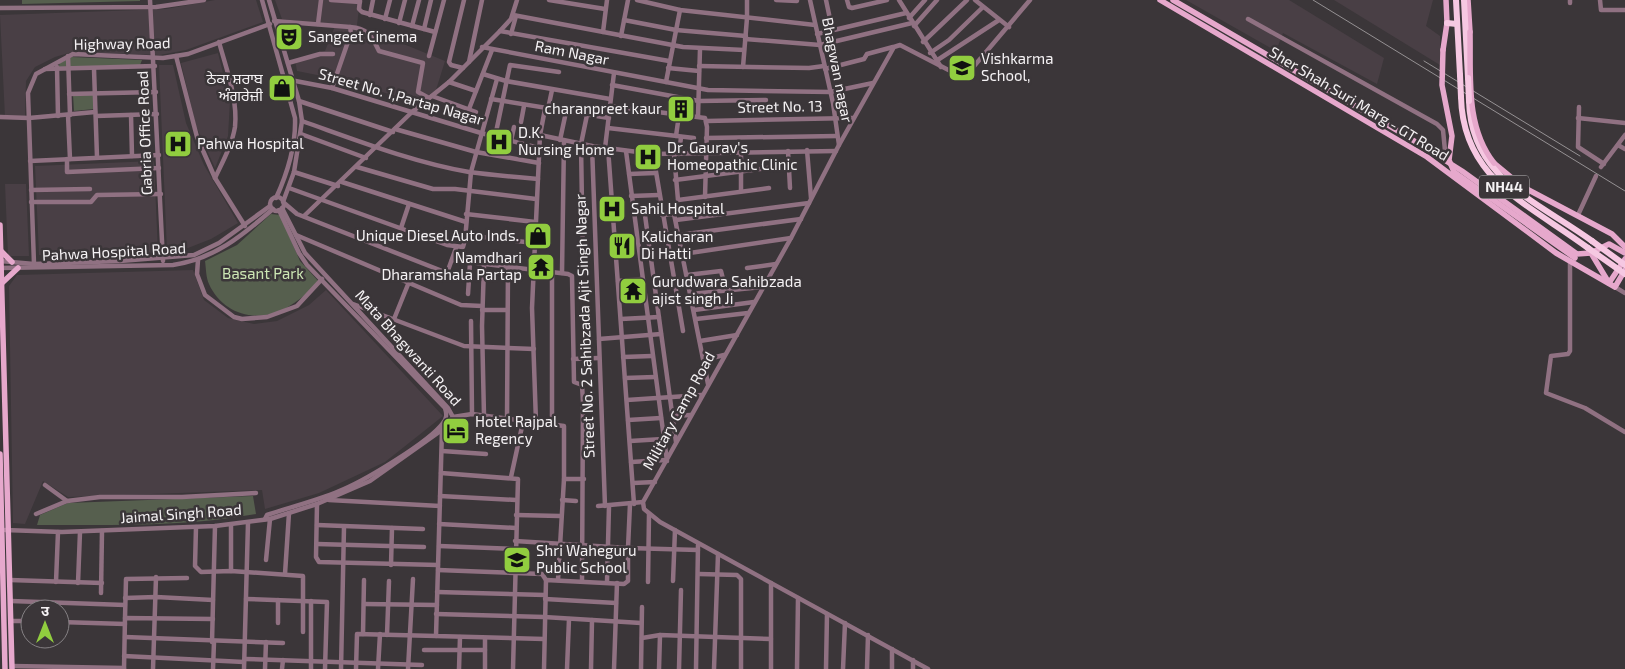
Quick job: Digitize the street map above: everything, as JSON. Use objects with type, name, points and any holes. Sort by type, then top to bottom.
[{"type":"highway","name":"NH44","points":[[1456,0],[1461,116],[1468,142],[1485,170],[1505,188],[1625,274]]},
{"type":"highway","name":"NH44","points":[[1464,0],[1467,19],[1469,118],[1475,140],[1494,166],[1514,187],[1625,265]]},
{"type":"highway","points":[[1447,24],[1457,24]]},
{"type":"main road","name":"Sher Shah Suri Marg - GT Road","points":[[1160,0],[1427,157],[1572,260]]},
{"type":"main road","name":"Sher Shah Suri Marg - GT Road","points":[[1173,0],[1446,161],[1575,253],[1609,244],[1625,253]]},
{"type":"main road","points":[[1446,0],[1447,24],[1442,79],[1452,136],[1449,160],[1451,168],[1456,174],[1572,260],[1579,262],[1581,268],[1615,287],[1625,270]]},
{"type":"main road","points":[[1468,0],[1467,19],[1470,32],[1474,122],[1483,146],[1494,166],[1523,187],[1612,234],[1625,247]]},
{"type":"main road","points":[[0,224],[9,530],[2,627],[3,668]]},
{"type":"main road","points":[[1590,250],[1609,282]]},
{"type":"main road","points":[[1,251],[12,262]]},
{"type":"main road","points":[[1609,282],[1625,259]]},
{"type":"main road","points":[[2,283],[18,268]]},
{"type":"main road","points":[[0,454],[2,565],[11,600],[12,667]]},
{"type":"street","name":"Gabria Office Road","points":[[150,0],[155,58],[164,262]]},
{"type":"street","points":[[0,8],[151,7],[204,0]]},
{"type":"street","points":[[262,0],[288,64],[299,101],[302,121],[294,172],[280,209],[298,253],[445,408],[446,416],[443,423],[420,441],[360,482],[320,499],[268,515],[266,560]]},
{"type":"street","points":[[269,0],[272,22],[296,126],[286,174],[276,198],[272,200],[272,208],[280,209]]},
{"type":"street","points":[[318,24],[321,0]]},
{"type":"street","points":[[331,0],[360,1],[360,11],[435,32]]},
{"type":"street","points":[[370,15],[373,0]]},
{"type":"street","points":[[385,19],[390,0]]},
{"type":"street","points":[[399,22],[405,0]]},
{"type":"street","points":[[412,26],[418,0]]},
{"type":"street","points":[[424,29],[431,0]]},
{"type":"street","points":[[429,56],[444,0]]},
{"type":"street","points":[[463,68],[450,65],[454,35],[464,0]]},
{"type":"street","points":[[469,63],[482,0]]},
{"type":"street","points":[[511,34],[516,0]]},
{"type":"street","points":[[549,0],[605,9]]},
{"type":"street","points":[[603,32],[607,0]]},
{"type":"street","points":[[621,36],[628,0]]},
{"type":"street","points":[[637,0],[680,10],[815,24]]},
{"type":"street","points":[[742,0],[747,0],[748,18],[743,67]]},
{"type":"street","points":[[776,0],[797,2]]},
{"type":"street","name":"Bhagwan nagar","points":[[810,0],[825,67],[839,145]]},
{"type":"street","points":[[826,0],[830,19]]},
{"type":"street","points":[[847,0],[849,7],[852,8],[886,0]]},
{"type":"street","points":[[899,0],[923,42],[942,68]]},
{"type":"street","points":[[912,22],[925,0]]},
{"type":"street","points":[[624,20],[676,30],[820,45],[912,22],[936,0]]},
{"type":"street","points":[[923,42],[967,0]]},
{"type":"street","points":[[974,0],[998,20],[1009,26]]},
{"type":"street","points":[[668,68],[825,67],[864,59],[867,54],[900,45],[964,78],[1030,0]]},
{"type":"street","points":[[1600,0],[1601,10],[1625,10]]},
{"type":"street","points":[[930,53],[949,40],[983,7]]},
{"type":"street","points":[[666,82],[680,10]]},
{"type":"street","points":[[817,34],[906,13]]},
{"type":"street","points":[[304,216],[338,186],[412,112],[431,98],[469,63],[482,47],[515,15]]},
{"type":"street","points":[[515,15],[672,46],[744,50]]},
{"type":"street","points":[[1248,19],[1437,124],[1443,130],[1446,161]]},
{"type":"street","points":[[936,61],[998,20]]},
{"type":"street","points":[[272,22],[361,28],[371,35],[379,51],[423,63],[418,92],[476,112]]},
{"type":"street","name":"Highway Road","points":[[34,264],[28,93],[36,74],[73,54],[155,58],[176,56],[272,22]]},
{"type":"street","points":[[332,88],[350,33],[350,27]]},
{"type":"street","points":[[500,31],[669,62]]},
{"type":"street","points":[[215,178],[230,147],[235,126],[230,84],[219,42]]},
{"type":"street","name":"Ram Nagar","points":[[482,47],[614,73],[610,99],[607,148],[633,482],[628,548],[628,581],[624,584],[617,583]]},
{"type":"street","name":"Military Camp Road","points":[[643,502],[791,238],[853,118],[894,47]]},
{"type":"street","points":[[698,116],[700,49]]},
{"type":"street","points":[[469,109],[492,50]]},
{"type":"street","points":[[288,64],[320,54],[333,54]]},
{"type":"street","points":[[68,56],[69,115],[67,172],[160,168]]},
{"type":"street","points":[[176,56],[188,109],[197,137],[215,178],[245,226]]},
{"type":"street","points":[[57,61],[58,116]]},
{"type":"street","name":"Ram Nagar","points":[[495,137],[509,66],[515,65],[559,72]]},
{"type":"street","points":[[44,69],[155,66]]},
{"type":"street","points":[[94,69],[97,157]]},
{"type":"street","points":[[614,73],[698,89],[830,92],[872,83]]},
{"type":"street","points":[[483,74],[506,81],[610,99]]},
{"type":"street","name":"Street No. 1,Partap Nagar","points":[[286,79],[292,78],[332,88],[481,133],[538,148]]},
{"type":"street","points":[[289,188],[456,248],[465,245],[466,214],[471,172],[497,79]]},
{"type":"street","points":[[449,82],[476,91]]},
{"type":"street","points":[[612,85],[699,101],[766,100]]},
{"type":"street","points":[[536,422],[532,334],[538,148],[552,90]]},
{"type":"street","points":[[69,94],[156,92]]},
{"type":"street","points":[[491,99],[524,106],[609,118]]},
{"type":"street","points":[[299,101],[394,131],[476,152],[539,163]]},
{"type":"street","points":[[521,122],[524,106]]},
{"type":"street","points":[[610,106],[705,118],[705,197]]},
{"type":"street","points":[[1579,107],[1578,147],[1603,165],[1625,135]]},
{"type":"street","points":[[562,273],[562,141],[566,112]]},
{"type":"street","points":[[0,117],[29,118],[96,114],[157,114]]},
{"type":"street","points":[[131,115],[132,156]]},
{"type":"street","points":[[583,266],[581,144],[587,115]]},
{"type":"street","points":[[679,115],[681,137],[676,154],[675,180],[678,200],[769,188]]},
{"type":"street","name":"Street No. 13","points":[[706,121],[853,118]]},
{"type":"street","points":[[1578,118],[1625,123]]},
{"type":"street","points":[[302,121],[377,147],[471,172],[538,179]]},
{"type":"street","points":[[511,140],[514,127]]},
{"type":"street","points":[[608,128],[694,138]]},
{"type":"street","points":[[301,134],[366,158]]},
{"type":"street","points":[[540,135],[562,141],[653,154],[836,150]]},
{"type":"street","points":[[706,138],[837,136]]},
{"type":"street","points":[[1618,145],[1625,149]]},
{"type":"street","name":"Street No. 2 Sahibzada Ajit Singh Nagar","points":[[592,146],[608,547],[607,582]]},
{"type":"street","points":[[676,220],[810,200],[807,150]]},
{"type":"street","points":[[626,151],[667,460],[631,462]]},
{"type":"street","points":[[788,151],[790,188]]},
{"type":"street","points":[[740,152],[741,192]]},
{"type":"street","points":[[653,154],[658,195],[683,331]]},
{"type":"street","points":[[30,161],[159,155]]},
{"type":"street","points":[[675,180],[776,166]]},
{"type":"street","points":[[357,167],[433,189],[536,199]]},
{"type":"street","points":[[294,172],[338,186]]},
{"type":"street","points":[[629,174],[655,173]]},
{"type":"street","points":[[1578,215],[1596,176]]},
{"type":"street","points":[[342,182],[466,222]]},
{"type":"street","points":[[31,190],[90,189]]},
{"type":"street","points":[[31,202],[91,202],[97,195],[161,194]]},
{"type":"street","points":[[631,196],[658,195]]},
{"type":"street","points":[[276,198],[294,212],[460,278]]},
{"type":"street","points":[[401,228],[410,204]]},
{"type":"street","name":"Pahwa Hospital Road","points":[[1,265],[12,262],[34,264],[164,262],[210,249],[272,208]]},
{"type":"street","name":"Pahwa Hospital Road","points":[[1,265],[18,268],[198,260],[234,242],[272,208]]},
{"type":"street","points":[[644,208],[676,444]]},
{"type":"street","name":"Mata Bhagwanti Road","points":[[280,209],[305,253],[323,278],[352,304],[448,408],[453,417],[472,414],[523,422],[561,424],[565,429],[564,478]]},
{"type":"street","points":[[662,214],[674,213],[676,220],[708,384]]},
{"type":"street","points":[[466,214],[535,222]]},
{"type":"street","points":[[679,236],[801,219]]},
{"type":"street","points":[[466,234],[534,243]]},
{"type":"street","points":[[295,235],[461,305],[507,310]]},
{"type":"street","points":[[683,254],[791,238]]},
{"type":"street","points":[[447,273],[456,248]]},
{"type":"street","points":[[198,260],[197,274],[205,295],[234,317],[242,319],[267,317],[297,306],[323,278]]},
{"type":"street","points":[[452,260],[562,273],[570,275],[572,278],[574,383],[582,387],[584,479],[582,581]]},
{"type":"street","points":[[1572,260],[1570,351],[1568,354],[1551,356],[1546,393],[1585,408],[1625,432]]},
{"type":"street","points":[[468,294],[470,263]]},
{"type":"street","points":[[747,268],[776,264]]},
{"type":"street","points":[[484,265],[482,308],[484,416]]},
{"type":"street","points":[[507,420],[508,268]]},
{"type":"street","points":[[687,274],[721,272],[726,291]]},
{"type":"street","points":[[552,273],[552,424]]},
{"type":"street","points":[[618,281],[642,279]]},
{"type":"street","points":[[394,319],[409,282]]},
{"type":"street","points":[[1615,287],[1625,293]]},
{"type":"street","points":[[690,294],[762,288]]},
{"type":"street","points":[[694,310],[754,302]]},
{"type":"street","points":[[352,304],[470,347],[534,349]]},
{"type":"street","points":[[696,320],[748,313]]},
{"type":"street","points":[[621,319],[659,317]]},
{"type":"street","points":[[471,321],[472,414]]},
{"type":"street","points":[[599,339],[661,334]]},
{"type":"street","points":[[700,341],[737,335]]},
{"type":"street","points":[[704,360],[725,355]]},
{"type":"street","points":[[623,357],[652,356]]},
{"type":"street","points":[[573,359],[599,358]]},
{"type":"street","points":[[625,378],[655,377]]},
{"type":"street","points":[[627,400],[702,395]]},
{"type":"street","points":[[672,416],[691,415]]},
{"type":"street","name":"Jaimal Singh Road","points":[[1,530],[80,532],[231,526],[268,519],[317,504],[370,482],[442,430],[453,417]]},
{"type":"street","points":[[628,420],[661,418]]},
{"type":"street","points":[[511,477],[523,422]]},
{"type":"street","points":[[436,636],[442,430]]},
{"type":"street","points":[[630,440],[663,439]]},
{"type":"street","points":[[442,451],[486,454]]},
{"type":"street","points":[[441,473],[518,479],[513,669]]},
{"type":"street","points":[[558,580],[560,516],[564,478],[584,479]]},
{"type":"street","points":[[633,482],[655,482]]},
{"type":"street","points":[[44,485],[67,501]]},
{"type":"street","points":[[36,514],[67,501],[100,497],[182,497],[256,493]]},
{"type":"street","points":[[440,496],[516,500]]},
{"type":"street","points":[[328,500],[440,506]]},
{"type":"street","points":[[562,500],[576,501]]},
{"type":"street","points":[[598,506],[643,502],[643,506],[649,514],[674,530],[928,669]]},
{"type":"street","points":[[317,504],[319,562],[542,574],[546,580],[544,669]]},
{"type":"street","points":[[285,574],[288,513]]},
{"type":"street","points":[[516,514],[560,516]]},
{"type":"street","points":[[648,582],[649,514]]},
{"type":"street","points":[[244,669],[248,523]]},
{"type":"street","points":[[439,524],[516,528]]},
{"type":"street","points":[[317,525],[423,529]]},
{"type":"street","points":[[213,669],[215,526]]},
{"type":"street","points":[[231,526],[231,571]]},
{"type":"street","points":[[341,669],[344,526]]},
{"type":"street","points":[[196,527],[196,568],[201,572],[231,571],[303,576],[303,632]]},
{"type":"street","points":[[391,565],[392,528]]},
{"type":"street","points":[[673,581],[674,530]]},
{"type":"street","points":[[101,593],[102,531]]},
{"type":"street","points":[[56,582],[58,532]]},
{"type":"street","points":[[78,583],[80,532]]},
{"type":"street","points":[[515,541],[544,541],[583,546],[649,550],[698,548],[696,669]]},
{"type":"street","points":[[317,544],[424,547]]},
{"type":"street","points":[[439,546],[515,549]]},
{"type":"street","points":[[714,669],[718,554]]},
{"type":"street","points":[[699,574],[738,576],[741,579],[741,669]]},
{"type":"street","points":[[153,669],[156,577]]},
{"type":"street","points":[[12,667],[124,669],[126,578],[187,578]]},
{"type":"street","points":[[408,667],[413,579]]},
{"type":"street","points":[[363,634],[364,580]]},
{"type":"street","points":[[546,580],[617,583],[614,669]]},
{"type":"street","points":[[5,581],[102,583]]},
{"type":"street","points":[[387,635],[389,581]]},
{"type":"street","points":[[771,583],[771,669]]},
{"type":"street","points":[[679,669],[681,590]]},
{"type":"street","points":[[437,592],[515,594],[616,603]]},
{"type":"street","points":[[125,598],[156,597],[213,600]]},
{"type":"street","points":[[797,669],[798,598]]},
{"type":"street","points":[[11,600],[125,605]]},
{"type":"street","points":[[246,600],[303,601],[327,604],[325,669]]},
{"type":"street","points":[[278,600],[278,623]]},
{"type":"street","points":[[311,669],[312,602]]},
{"type":"street","points":[[364,604],[437,606]]},
{"type":"street","points":[[640,669],[642,607]]},
{"type":"street","points":[[436,614],[544,617],[641,623]]},
{"type":"street","points":[[826,669],[827,614]]},
{"type":"street","points":[[70,622],[125,621],[155,618],[213,619]]},
{"type":"street","points":[[568,669],[569,619]]},
{"type":"street","points":[[591,669],[592,620]]},
{"type":"street","points":[[11,621],[20,621]]},
{"type":"street","points":[[843,669],[844,623]]},
{"type":"street","points":[[356,669],[356,636],[363,634],[544,639]]},
{"type":"street","points":[[378,669],[380,634]]},
{"type":"street","points":[[642,638],[660,635],[772,639]]},
{"type":"street","points":[[659,669],[660,635]]},
{"type":"street","points":[[867,669],[868,635]]},
{"type":"street","points":[[125,637],[213,642],[283,642]]},
{"type":"street","points":[[459,669],[460,637]]},
{"type":"street","points":[[485,638],[485,669]]},
{"type":"street","points":[[265,669],[266,642]]},
{"type":"street","points":[[892,649],[892,669]]},
{"type":"street","points":[[424,650],[485,650]]},
{"type":"street","points":[[124,656],[213,661],[379,662],[408,667],[422,665]]},
{"type":"street","points":[[282,669],[283,660]]},
{"type":"street","points":[[913,660],[913,669]]},
{"type":"shaded area","points":[[215,0],[256,0],[263,22],[186,50],[160,55],[72,52],[55,57],[35,67],[26,81],[25,117],[5,117],[0,15],[166,9]]},
{"type":"shaded area","points":[[275,0],[360,0],[357,25],[445,61],[436,90],[420,103],[337,79],[297,71],[295,60],[325,51],[335,26],[282,19]]},
{"type":"shaded area","points":[[1186,0],[1289,0],[1384,58],[1377,84],[1283,33],[1276,51]]},
{"type":"shaded area","points":[[1334,0],[1433,0],[1426,26],[1440,36],[1440,65]]},
{"type":"shaded area","points":[[218,53],[230,101],[228,136],[215,168],[196,126],[181,63]]},
{"type":"shaded area","name":"Vishkarma School,","points":[[972,56],[977,60],[962,76],[951,70],[961,62],[965,66]]},
{"type":"shaded area","name":"Pahwa Hospital","points":[[159,65],[173,65],[186,123],[204,165],[238,223],[211,239],[188,248],[167,251]]},
{"type":"shaded area","points":[[154,161],[158,253],[39,255],[35,166]]},
{"type":"shaded area","points":[[5,184],[26,184],[29,256],[8,256]]},
{"type":"shaded area","points":[[193,270],[204,300],[228,318],[254,324],[277,321],[309,305],[326,290],[443,416],[385,462],[319,493],[265,509],[262,490],[68,497],[43,481],[25,524],[13,523],[9,286],[17,275]]},
{"type":"green space","points":[[22,0],[140,0],[140,1],[22,4]]},
{"type":"green space","points":[[72,57],[142,60],[140,65],[58,67],[60,63]]},
{"type":"green space","points":[[93,93],[94,109],[74,111],[73,95]]},
{"type":"green space","name":"Basant Park","points":[[271,214],[280,215],[300,261],[320,283],[294,303],[278,312],[257,316],[247,315],[229,307],[214,293],[208,282],[205,261],[237,245]]},
{"type":"green space","points":[[253,496],[256,514],[229,518],[147,524],[37,525],[40,515],[68,503]]},
{"type":"railway","points":[[1313,0],[1625,191]]},
{"type":"railway","points":[[1424,61],[1580,156]]},
{"type":"place","name":"Sangeet Cinema","points":[[289,37]]},
{"type":"place","name":"Vishkarma School,","points":[[962,68]]},
{"type":"place","name":"ਠੇਕਾ ਸ਼ਰਾਬ ਅੰਗਰੇਜ਼ੀ","points":[[282,88]]},
{"type":"place","name":"charanpreet kaur","points":[[681,109]]},
{"type":"place","name":"D.K. Nursing Home","points":[[499,142]]},
{"type":"place","name":"Pahwa Hospital","points":[[178,144]]},
{"type":"place","name":"Dr. Gaurav's Homeopathic Clinic","points":[[648,157]]},
{"type":"place","name":"Sahil Hospital","points":[[612,209]]},
{"type":"place","name":"Unique Diesel Auto Inds.","points":[[538,236]]},
{"type":"place","name":"Kalicharan Di Hatti","points":[[622,246]]},
{"type":"place","name":"Namdhari Dharamshala Partap","points":[[541,267]]},
{"type":"place","name":"Gurudwara Sahibzada ajist singh Ji","points":[[633,291]]},
{"type":"place","name":"Hotel Rajpal Regency","points":[[456,431]]},
{"type":"place","name":"Shri Waheguru Public School","points":[[517,560]]}]
